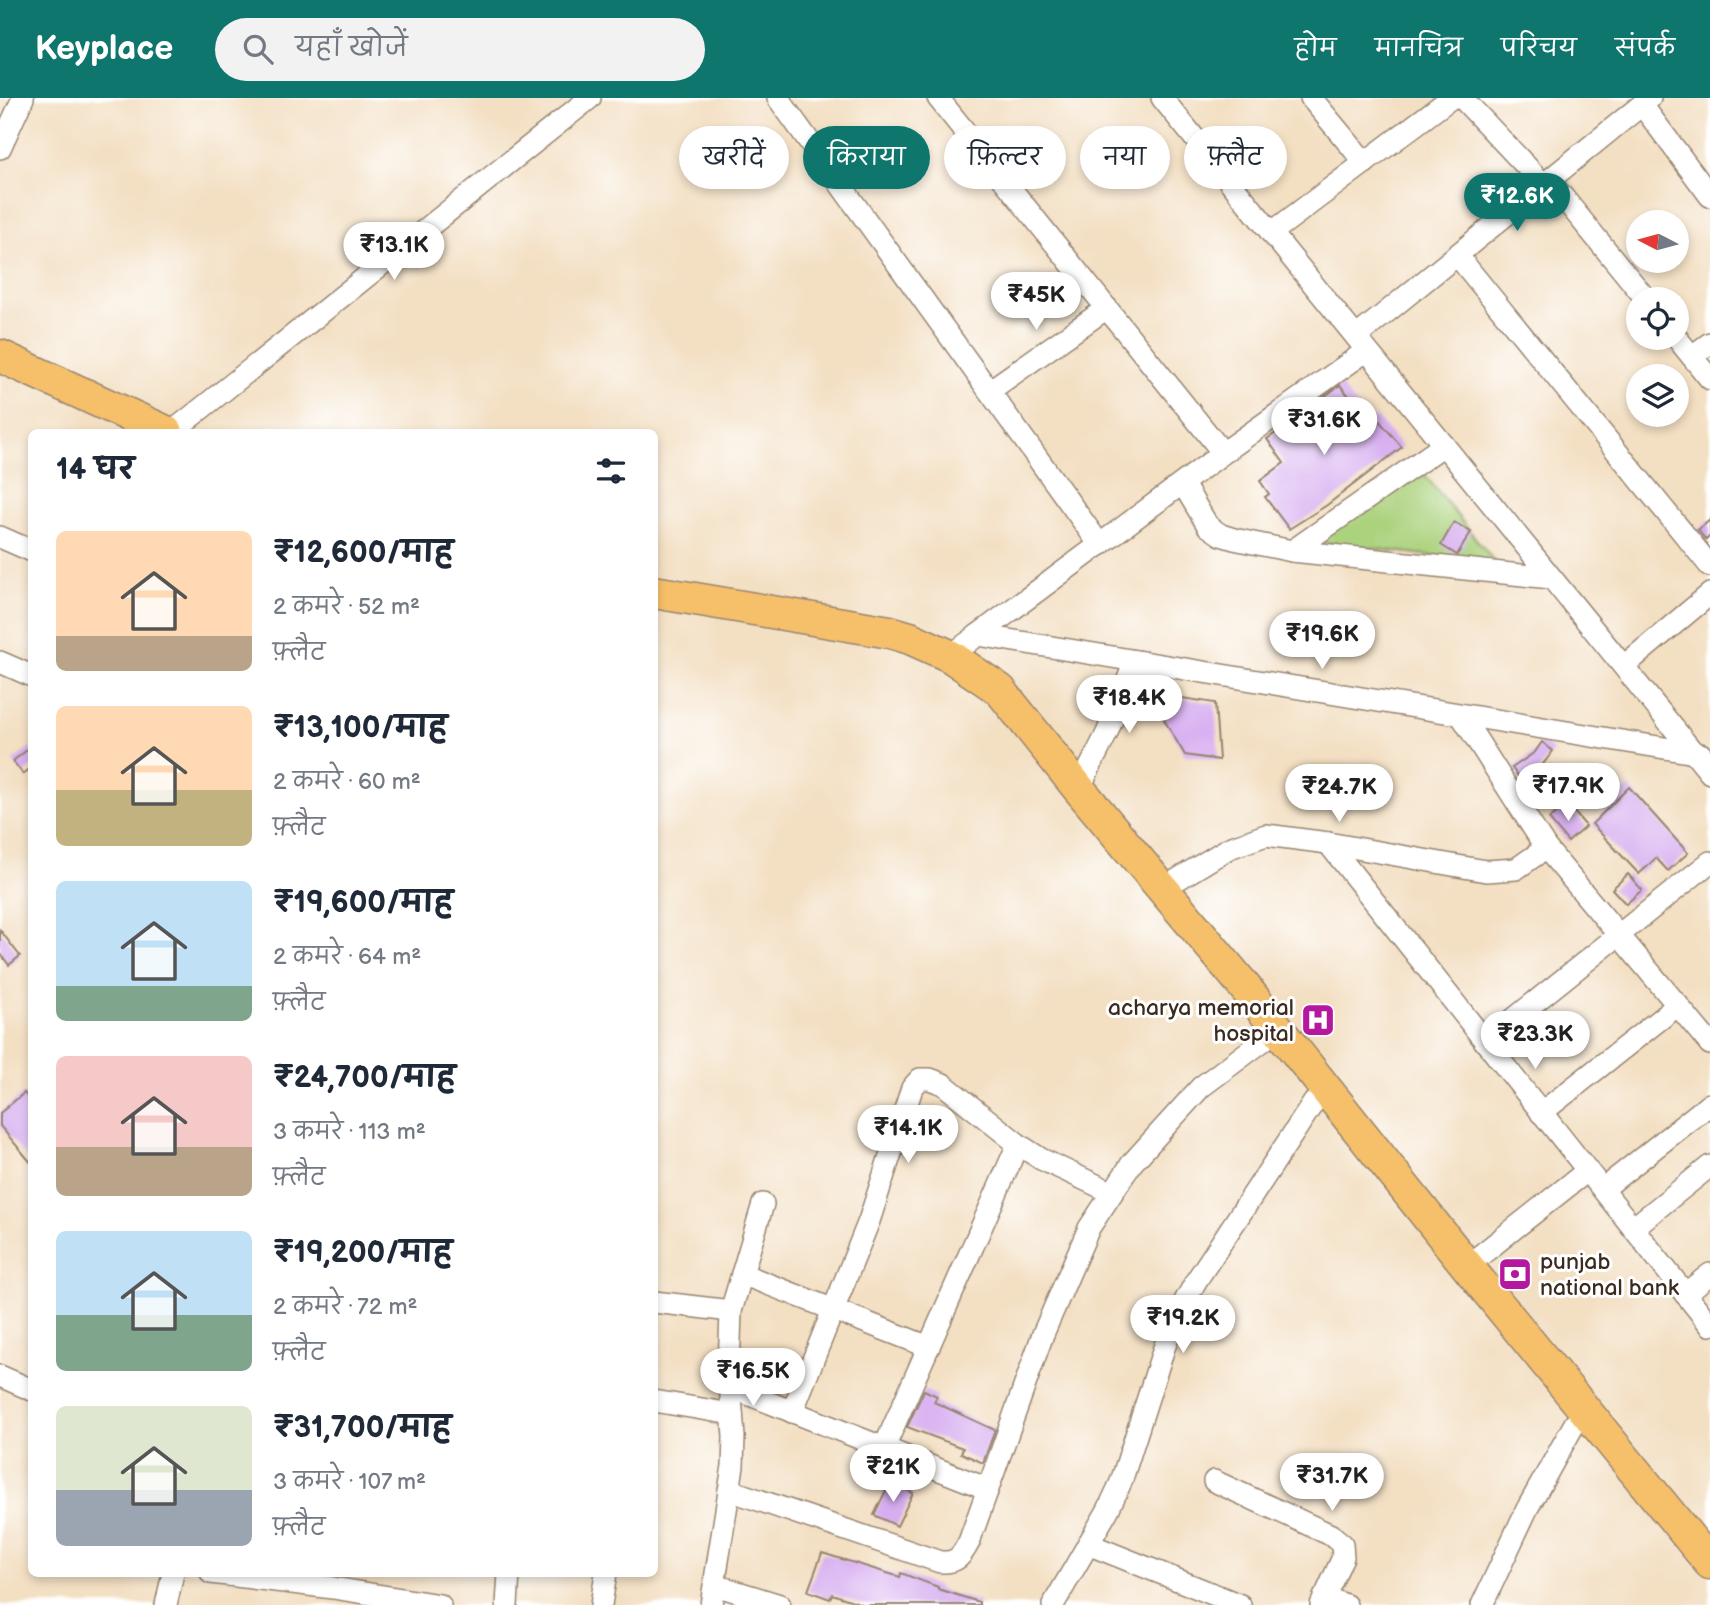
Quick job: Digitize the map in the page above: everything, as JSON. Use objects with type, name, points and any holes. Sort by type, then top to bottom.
[{"type":"highway","points":[[0,356],[159,429]]},
{"type":"highway","points":[[658,593],[890,632],[959,662],[1000,690],[1161,889],[1247,990],[1467,1266],[1705,1548]]},
{"type":"highway","points":[[959,662],[986,701],[1152,900],[1710,1589]]},
{"type":"street","points":[[0,148],[23,98]]},
{"type":"street","points":[[176,429],[590,98]]},
{"type":"street","points":[[778,98],[1100,545]]},
{"type":"street","points":[[938,98],[1223,453]]},
{"type":"street","points":[[1162,98],[1551,578],[1702,754],[1710,773]]},
{"type":"street","points":[[1311,98],[1365,163]]},
{"type":"street","points":[[1271,233],[1451,98]]},
{"type":"street","points":[[1461,98],[1546,182],[1636,287]]},
{"type":"street","points":[[959,662],[978,635],[1223,453],[1361,344],[1457,255],[1646,102],[1710,196]]},
{"type":"street","points":[[1457,255],[1710,566]]},
{"type":"street","points":[[989,391],[1107,308]]},
{"type":"street","points":[[1692,356],[1710,343]]},
{"type":"street","points":[[1687,350],[1710,379]]},
{"type":"street","points":[[1292,551],[1444,445]]},
{"type":"street","points":[[1182,484],[1208,526],[1221,535],[1292,551],[1551,578]]},
{"type":"street","points":[[0,537],[28,549]]},
{"type":"street","points":[[1624,666],[1710,594]]},
{"type":"street","points":[[978,635],[1702,754]]},
{"type":"street","points":[[1079,789],[1107,733],[1135,661]]},
{"type":"street","points":[[0,662],[28,674]]},
{"type":"street","points":[[1461,715],[1546,848],[1710,1044]]},
{"type":"street","points":[[1161,889],[1228,848],[1266,835],[1328,843],[1486,871],[1516,869],[1546,848]]},
{"type":"street","points":[[1328,843],[1710,1325]]},
{"type":"street","points":[[1485,1042],[1710,862]]},
{"type":"street","points":[[1541,1113],[1678,1005]]},
{"type":"street","points":[[729,1490],[940,1562],[952,1563],[961,1557],[969,1542],[1043,1334],[1089,1228],[1132,1163],[1201,1087],[1264,1040]]},
{"type":"street","points":[[792,1412],[869,1221],[912,1088],[920,1079],[930,1079],[943,1084],[1041,1159],[1111,1192]]},
{"type":"street","points":[[1053,1605],[1121,1482],[1174,1321],[1203,1271],[1314,1102]]},
{"type":"street","points":[[1603,1189],[1710,1104]]},
{"type":"street","points":[[884,1448],[1018,1144]]},
{"type":"street","points":[[1633,1228],[1710,1166]]},
{"type":"street","points":[[1467,1266],[1587,1171]]},
{"type":"street","points":[[763,1204],[731,1311],[733,1457],[713,1595],[780,1605]]},
{"type":"street","points":[[742,1274],[929,1347]]},
{"type":"street","points":[[1685,1294],[1710,1274]]},
{"type":"street","points":[[658,1302],[731,1311]]},
{"type":"street","points":[[0,1376],[28,1388]]},
{"type":"street","points":[[730,1387],[988,1489]]},
{"type":"street","points":[[658,1402],[732,1413]]},
{"type":"street","points":[[1482,1605],[1527,1509],[1575,1423]]},
{"type":"street","points":[[1214,1481],[1331,1535],[1342,1544],[1343,1557],[1322,1601],[1346,1605]]},
{"type":"street","points":[[1088,1545],[1240,1605]]},
{"type":"street","points":[[166,1605],[172,1577]]},
{"type":"street","points":[[236,1577],[440,1605]]},
{"type":"street","points":[[507,1605],[509,1577]]},
{"type":"street","points":[[601,1605],[605,1577]]},
{"type":"green space","points":[[1420,469],[1496,564],[1314,541]]},
{"type":"building","points":[[1340,385],[1370,422],[1376,417],[1402,447],[1327,505],[1289,529],[1265,497],[1269,494],[1260,481],[1284,463],[1267,439],[1325,400],[1324,397]]},
{"type":"building","points":[[1710,520],[1710,536],[1706,540],[1698,530]]},
{"type":"building","points":[[1454,522],[1471,532],[1457,555],[1441,545]]},
{"type":"building","points":[[1182,698],[1215,703],[1219,760],[1185,755],[1156,706],[1162,699],[1181,702]]},
{"type":"building","points":[[1542,742],[1553,751],[1537,772],[1565,798],[1557,807],[1525,777],[1521,780],[1512,768],[1535,752]]},
{"type":"building","points":[[28,749],[28,770],[23,774],[13,761]]},
{"type":"building","points":[[1629,787],[1688,853],[1668,871],[1656,858],[1639,874],[1592,824]]},
{"type":"building","points":[[1567,804],[1586,826],[1568,842],[1549,819]]},
{"type":"building","points":[[1628,874],[1642,890],[1626,904],[1612,889]]},
{"type":"building","points":[[0,930],[20,956],[9,965],[0,953]]},
{"type":"building","points":[[24,1093],[28,1098],[28,1159],[0,1126],[0,1113]]},
{"type":"building","points":[[924,1390],[937,1396],[934,1402],[995,1430],[983,1463],[961,1453],[963,1448],[907,1427]]},
{"type":"building","points":[[890,1482],[913,1493],[897,1526],[874,1515]]},
{"type":"building","points":[[822,1553],[900,1577],[901,1573],[938,1589],[979,1602],[979,1605],[865,1605],[832,1594],[830,1599],[808,1591]]},
{"type":"place","name":"acharya memorial hospital","points":[[1318,1020]]},
{"type":"place","name":"punjab national bank","points":[[1515,1274]]}]
